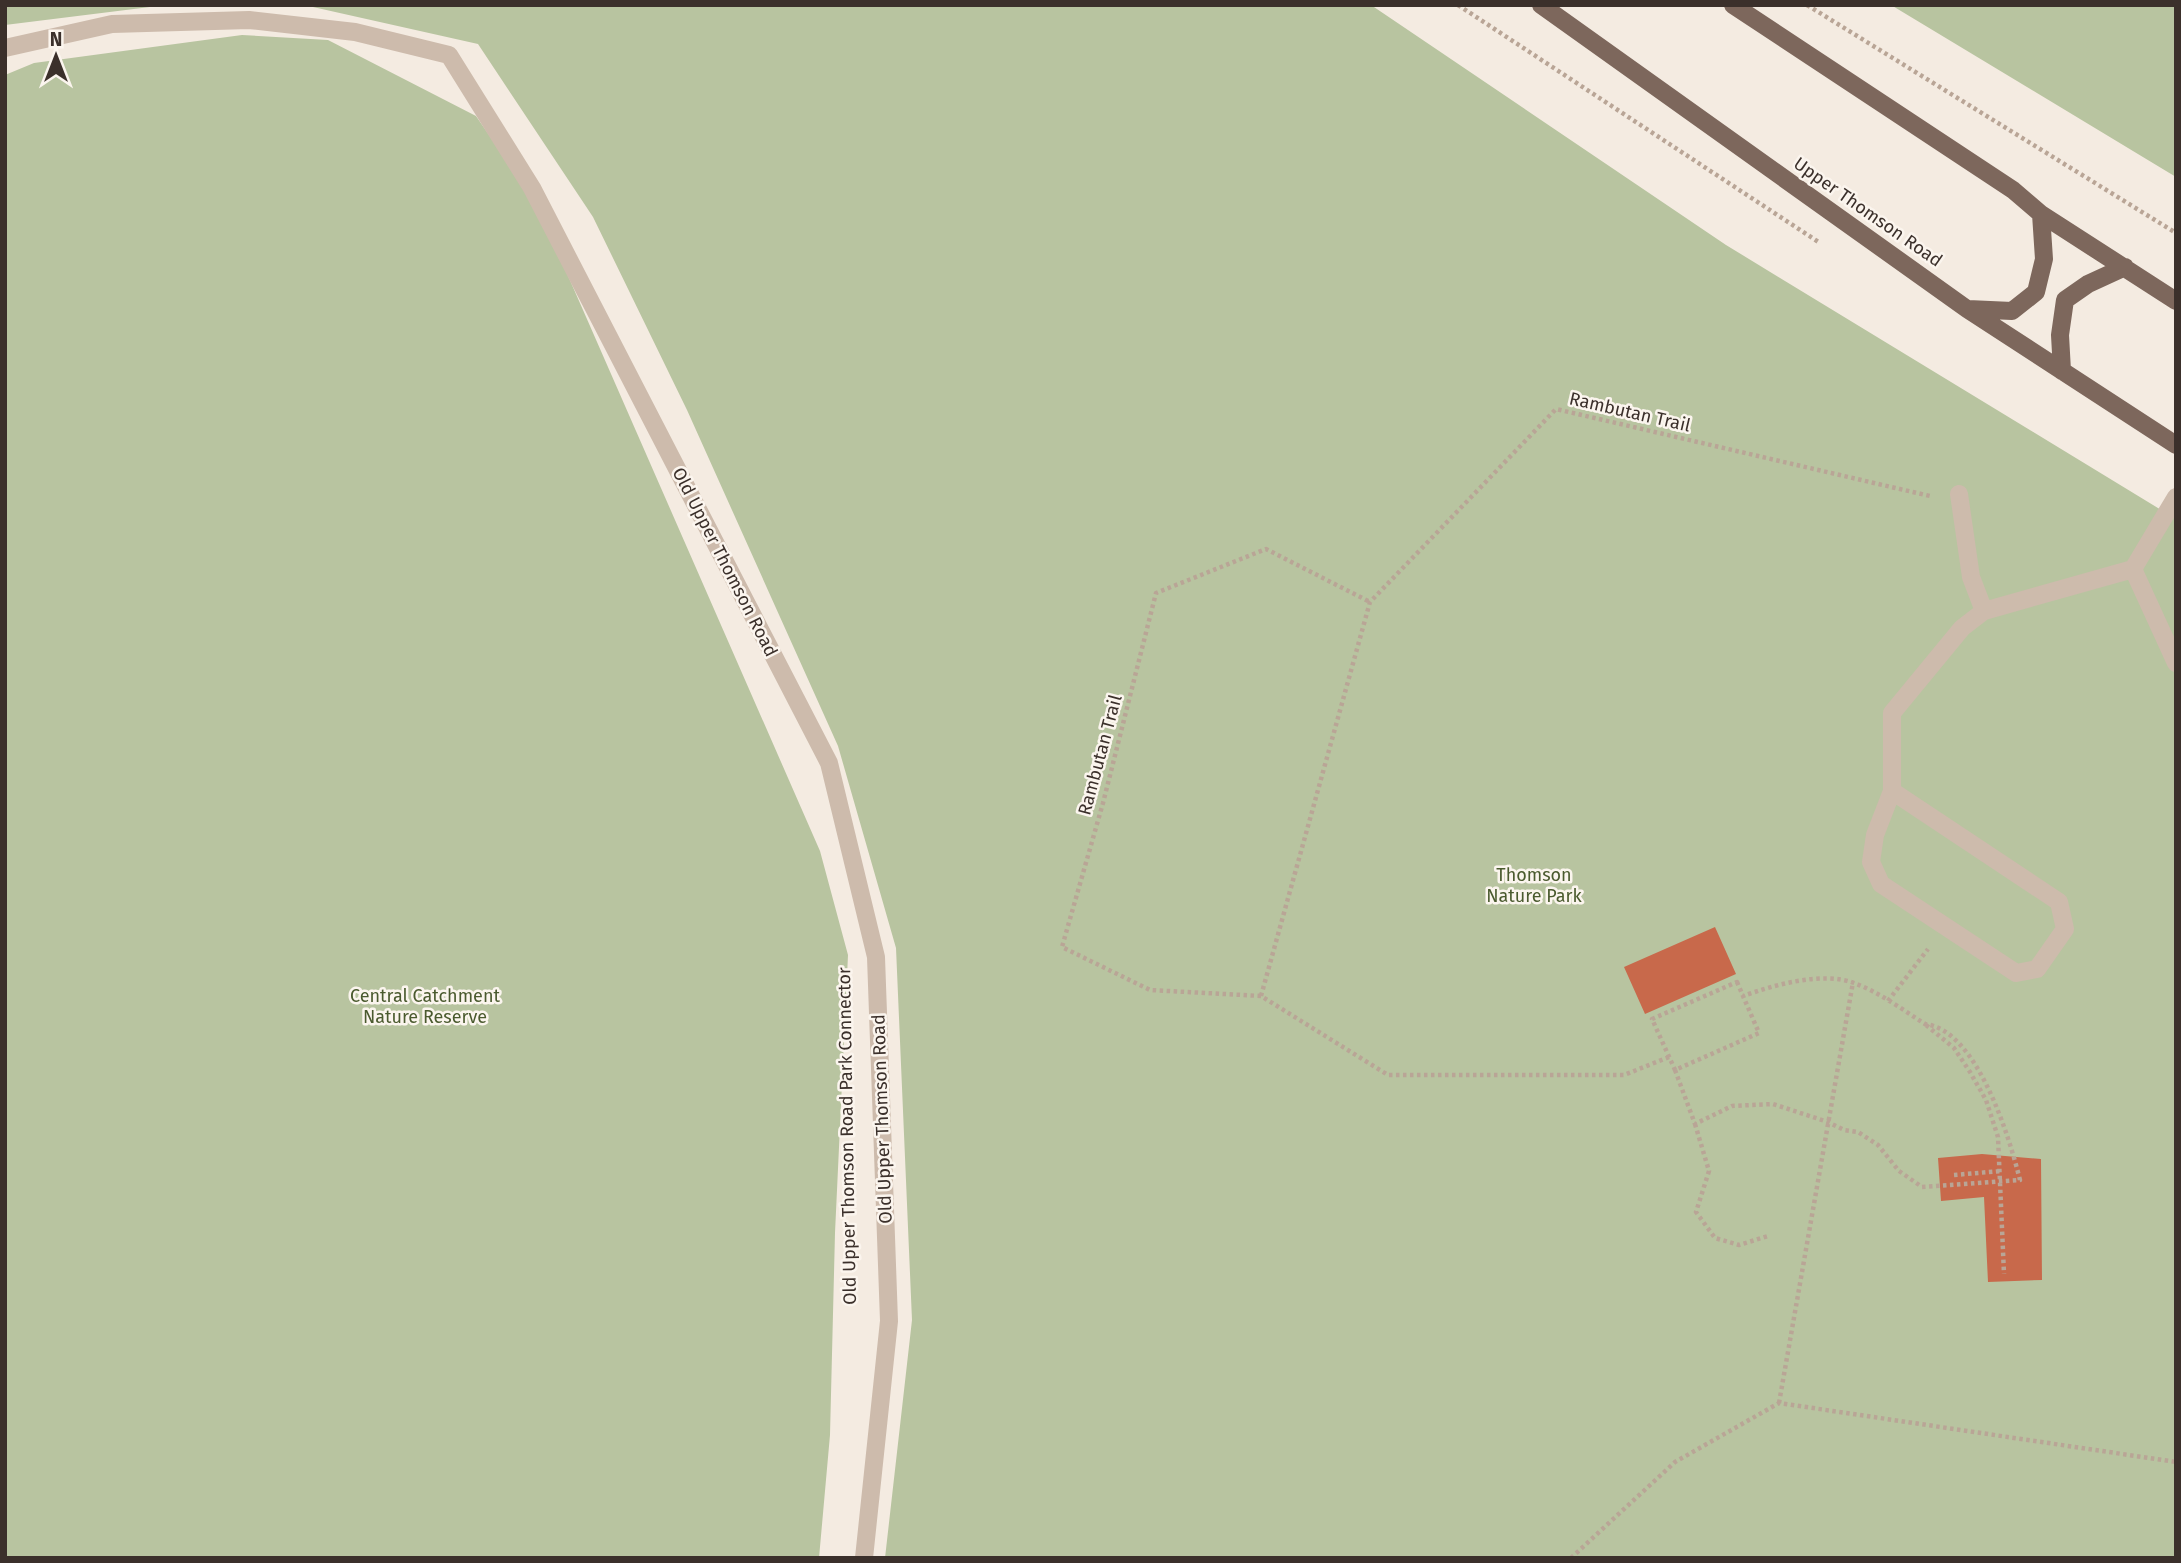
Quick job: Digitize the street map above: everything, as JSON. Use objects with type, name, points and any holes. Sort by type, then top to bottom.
[{"type":"main road","name":"Upper Thomson Road","points":[[1541,5],[1967,309],[2176,445]]},
{"type":"main road","points":[[1733,5],[2013,190],[2041,214],[2176,301]]},
{"type":"main road","points":[[1967,309],[2012,311],[2036,292],[2044,259],[2041,214]]},
{"type":"main road","points":[[2062,371],[2060,335],[2065,300],[2088,284],[2125,267]]},
{"type":"street","name":"Old Upper Thomson Road","points":[[5,48],[112,24],[249,20],[355,32],[449,55],[532,188],[829,763],[876,957],[889,1321],[864,1558]]},
{"type":"street","points":[[1959,494],[1971,577],[1984,611]]},
{"type":"street","points":[[1892,791],[2059,902],[2065,929],[2037,970],[2016,973],[1881,884],[1871,862],[1875,835],[1892,791],[1892,713],[1962,628],[1984,611],[2133,569],[2176,497]]},
{"type":"street","points":[[2133,569],[2176,663]]},
{"type":"path","points":[[1807,5],[2176,233]]},
{"type":"path","name":"Rambutan Trail","points":[[1262,996],[1370,602],[1556,409],[1926,496],[1959,494]]},
{"type":"path","name":"Rambutan Trail","points":[[1370,602],[1266,549],[1156,593],[1103,803],[1062,947],[1150,990],[1262,996],[1388,1074],[1624,1074],[1669,1057]]},
{"type":"path","points":[[1888,1001],[1945,926]]},
{"type":"path","points":[[1743,996],[1779,983],[1817,979],[1853,982],[1925,1024],[1954,1048],[1986,1100],[1998,1137],[2004,1274]]},
{"type":"path","points":[[1675,1070],[1759,1033],[1737,982],[1652,1019],[1675,1070],[1709,1171],[1696,1212],[1715,1238],[1740,1245],[1768,1236]]},
{"type":"path","points":[[1779,1403],[1853,982]]},
{"type":"path","points":[[1695,1124],[1732,1106],[1773,1104],[1844,1130],[1858,1132],[1878,1145],[1899,1171],[1922,1187],[2020,1180],[2008,1134],[1975,1068],[1959,1044],[1936,1025],[1925,1024]]},
{"type":"path","points":[[1954,1175],[2001,1171]]},
{"type":"path","points":[[1571,1558],[1675,1462],[1779,1403],[2176,1462]]},
{"type":"green space","points":[[5,5],[166,5],[5,25]]},
{"type":"green space","name":"Thomson Nature Park","points":[[304,5],[1371,5],[1726,245],[2176,519],[2176,1558],[885,1558],[912,1320],[896,948],[838,746],[687,410],[593,217],[478,44]]},
{"type":"green space","points":[[1891,5],[2176,5],[2176,177]]},
{"type":"green space","name":"Central Catchment Nature Reserve","points":[[242,35],[328,40],[476,116],[537,205],[820,851],[848,955],[835,1233],[830,1435],[819,1558],[5,1558],[5,75],[34,63]]},
{"type":"building","points":[[1715,927],[1736,974],[1645,1014],[1624,967]]},
{"type":"building","points":[[1982,1154],[2041,1159],[2042,1280],[1988,1282],[1984,1197],[1941,1201],[1938,1158]]}]
